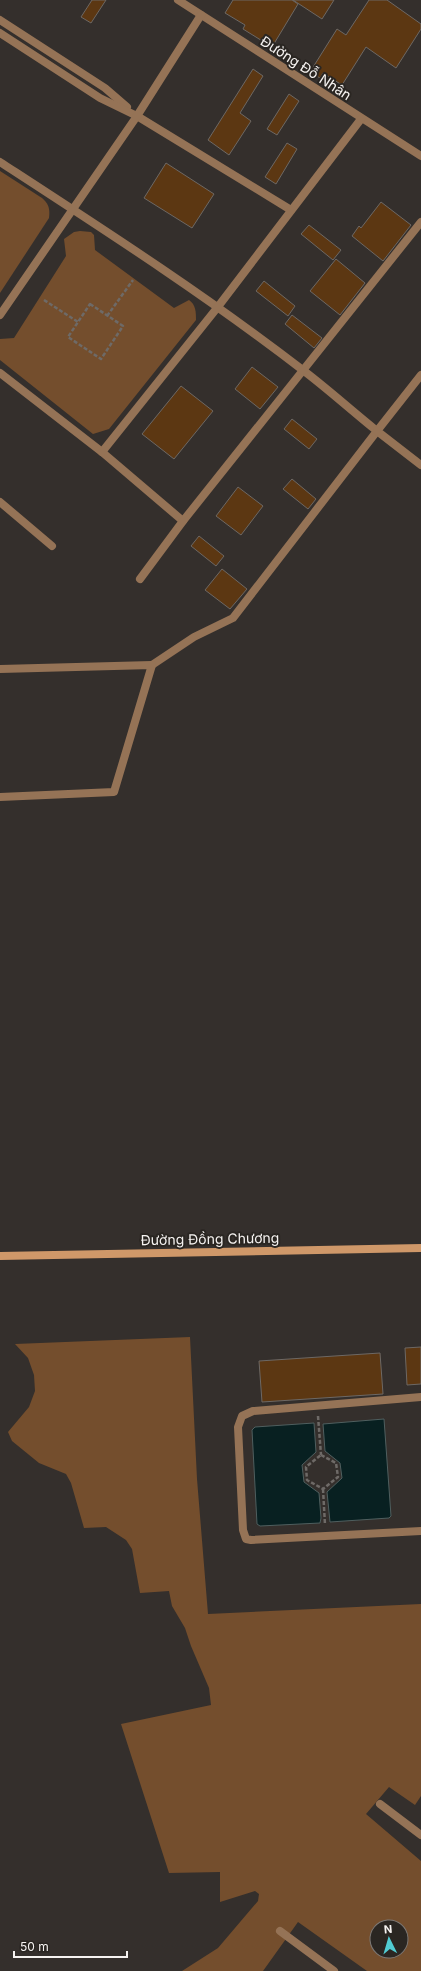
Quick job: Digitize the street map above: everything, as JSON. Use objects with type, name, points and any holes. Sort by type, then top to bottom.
[{"type":"street","name":"Đường Đỗ Nhân","points":[[178,0],[361,119],[421,156]]},
{"type":"street","points":[[0,315],[137,116],[201,15]]},
{"type":"street","points":[[0,20],[105,88],[137,116]]},
{"type":"street","points":[[0,33],[100,98],[137,116],[292,210]]},
{"type":"street","points":[[102,452],[217,308],[361,119]]},
{"type":"street","points":[[0,162],[97,224],[217,308],[304,371],[421,465]]},
{"type":"street","points":[[140,579],[183,521],[304,371],[421,222]]},
{"type":"street","points":[[0,373],[102,452],[183,521]]},
{"type":"street","points":[[0,668],[152,665],[194,637],[233,618],[421,375]]},
{"type":"street","points":[[0,502],[52,546]]},
{"type":"street","points":[[0,797],[114,792],[152,665]]},
{"type":"street","name":"Đường Đồng Chương","points":[[0,1256],[421,1248]]},
{"type":"street","points":[[421,1397],[253,1411],[242,1416],[238,1427],[243,1530],[246,1539],[326,1537],[421,1531]]},
{"type":"street","points":[[380,1804],[421,1835]]},
{"type":"street","points":[[280,1931],[334,1971]]},
{"type":"path","points":[[107,316],[133,280]]},
{"type":"path","points":[[44,300],[78,322]]},
{"type":"path","points":[[90,304],[123,326],[101,359],[68,337],[78,322],[90,304]]},
{"type":"path","points":[[317,1406],[321,1455]]},
{"type":"path","points":[[321,1455],[336,1463],[338,1477],[323,1489]]},
{"type":"path","points":[[321,1455],[306,1467],[307,1480],[323,1489]]},
{"type":"path","points":[[323,1489],[326,1537]]},
{"type":"shaded area","points":[[0,171],[42,198],[48,205],[49,218],[0,293]]},
{"type":"shaded area","points":[[74,232],[91,232],[94,235],[95,250],[174,308],[189,300],[194,306],[196,314],[196,320],[109,429],[93,434],[0,360],[0,339],[14,338],[66,256],[64,239]]},
{"type":"shaded area","points":[[190,1337],[197,1479],[208,1614],[421,1604],[421,1796],[415,1805],[389,1787],[366,1814],[421,1861],[421,1971],[367,1971],[298,1922],[263,1971],[182,1971],[218,1948],[258,1901],[259,1894],[255,1891],[220,1902],[220,1872],[169,1873],[121,1724],[211,1705],[209,1688],[185,1628],[172,1606],[169,1591],[140,1593],[132,1549],[126,1540],[106,1527],[84,1528],[71,1483],[66,1474],[39,1463],[12,1441],[8,1432],[29,1407],[35,1391],[34,1375],[28,1358],[15,1344]]},
{"type":"water","points":[[384,1419],[391,1516],[389,1518],[330,1522],[327,1492],[342,1478],[340,1463],[325,1451],[323,1424]]},
{"type":"water","points":[[314,1423],[316,1452],[302,1465],[304,1482],[319,1493],[320,1523],[260,1526],[257,1524],[252,1430],[255,1427]]},
{"type":"building","points":[[92,0],[106,0],[91,23],[81,17]]},
{"type":"building","points":[[233,0],[292,0],[298,4],[272,47],[243,29],[245,25],[225,13]]},
{"type":"building","points":[[293,0],[334,0],[322,19]]},
{"type":"building","points":[[369,0],[387,0],[421,24],[421,29],[396,68],[366,47],[342,85],[323,73],[320,78],[310,72],[337,29],[346,35]]},
{"type":"building","points":[[253,69],[263,76],[240,113],[251,121],[229,155],[208,140]]},
{"type":"building","points":[[289,94],[299,101],[277,135],[267,129]]},
{"type":"building","points":[[287,143],[297,149],[276,184],[265,177]]},
{"type":"building","points":[[166,163],[214,194],[192,228],[144,198]]},
{"type":"building","points":[[381,202],[411,225],[383,261],[352,236],[359,226],[361,228]]},
{"type":"building","points":[[309,225],[341,250],[333,260],[301,234]]},
{"type":"building","points":[[336,259],[365,283],[340,315],[310,291]]},
{"type":"building","points":[[264,281],[295,306],[288,316],[256,291]]},
{"type":"building","points":[[292,315],[322,338],[314,348],[285,324]]},
{"type":"building","points":[[252,367],[278,387],[260,409],[235,389]]},
{"type":"building","points":[[181,386],[213,411],[174,459],[142,434]]},
{"type":"building","points":[[292,419],[317,439],[309,449],[284,429]]},
{"type":"building","points":[[292,479],[316,499],[308,509],[283,489]]},
{"type":"building","points":[[238,487],[263,506],[241,535],[216,516]]},
{"type":"building","points":[[199,536],[224,556],[216,566],[191,546]]},
{"type":"building","points":[[222,569],[247,589],[230,609],[205,590]]},
{"type":"building","points":[[421,1347],[421,1384],[407,1385],[405,1348]]},
{"type":"building","points":[[380,1353],[383,1394],[262,1402],[259,1361]]}]
